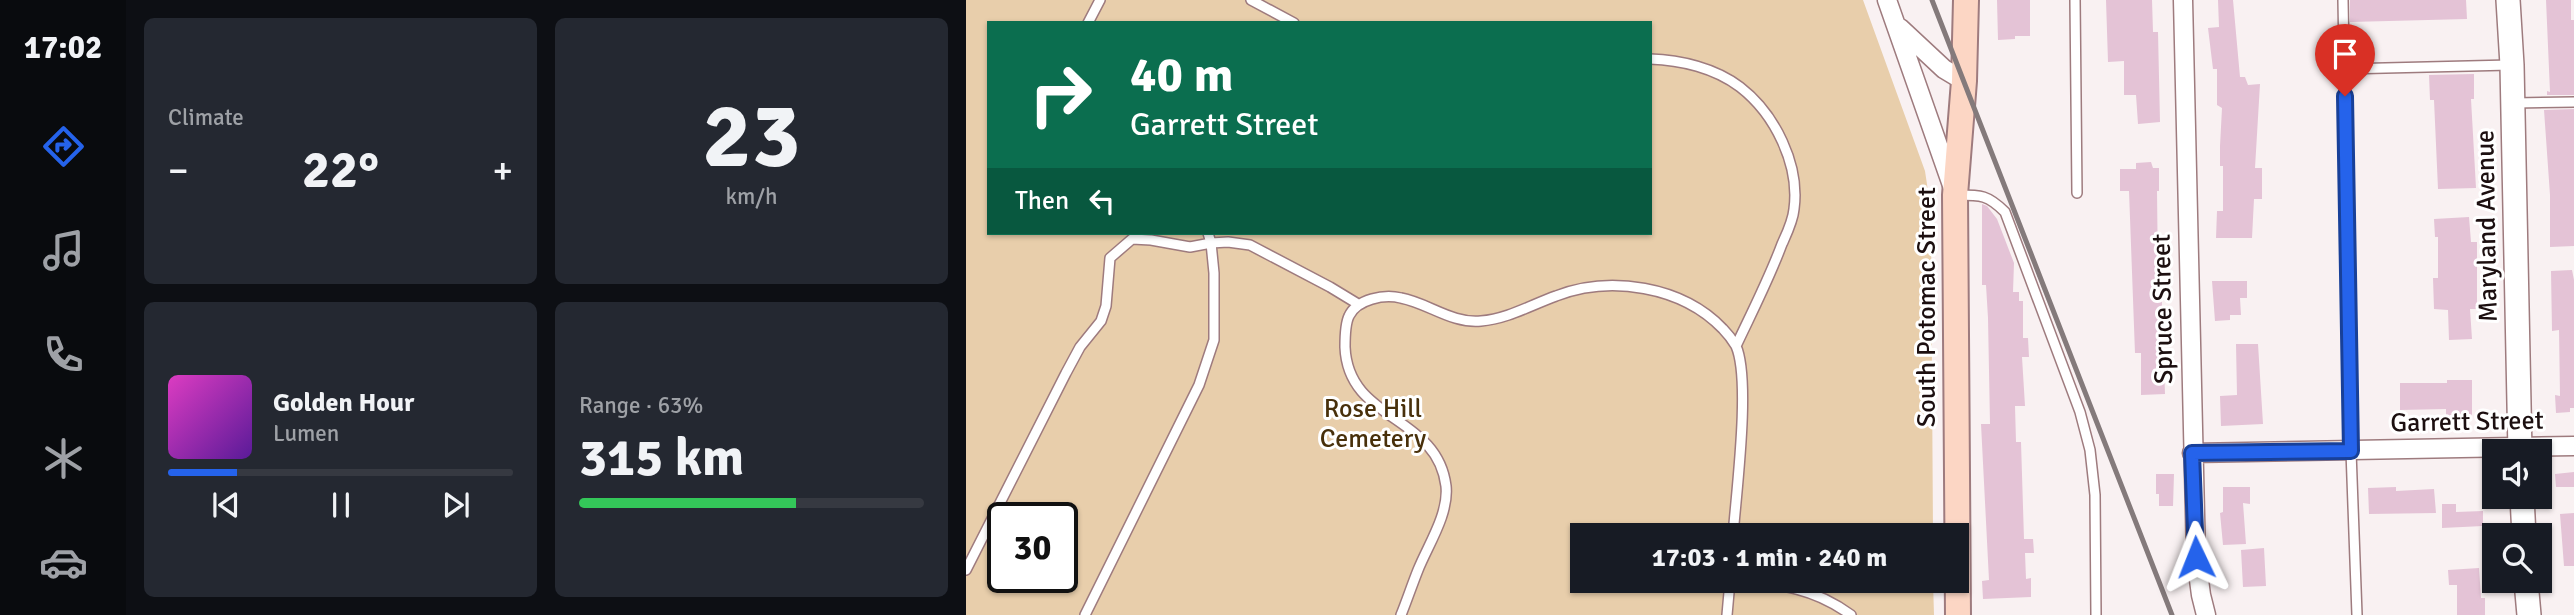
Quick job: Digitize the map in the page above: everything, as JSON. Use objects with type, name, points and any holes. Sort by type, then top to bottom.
[{"type":"main road","name":"South Potomac Street","points":[[1958,615],[1955,195],[1964,81],[1966,0]]},
{"type":"street","points":[[1887,0],[1955,195]]},
{"type":"street","name":"Spruce Street","points":[[2183,0],[2192,453],[2196,557],[2206,615]]},
{"type":"street","name":"Maryland Avenue","points":[[2508,0],[2512,65],[2520,439]]},
{"type":"street","points":[[1896,24],[1944,69],[1964,81]]},
{"type":"street","name":"Garrett Street","points":[[2552,447],[2574,446]]},
{"type":"street","name":"Garrett Street","points":[[2192,453],[2482,449]]},
{"type":"street","points":[[2527,593],[2529,615]]},
{"type":"lane","points":[[1089,21],[1100,0]]},
{"type":"lane","points":[[1251,0],[1290,21]]},
{"type":"lane","points":[[2075,0],[2077,193]]},
{"type":"lane","points":[[2343,0],[2351,451],[2357,615]]},
{"type":"lane","points":[[1652,59],[1693,64],[1741,88],[1765,114],[1783,142],[1795,180],[1794,210],[1771,274],[1736,346]]},
{"type":"lane","points":[[2344,69],[2512,65]]},
{"type":"lane","points":[[2513,104],[2574,103]]},
{"type":"lane","points":[[1955,195],[1983,195],[2005,212],[2080,412],[2090,450],[2095,495],[2096,615]]},
{"type":"lane","points":[[966,570],[1080,347],[1101,321],[1106,306],[1110,258],[1132,239],[1190,247],[1209,238],[1250,245],[1359,304]]},
{"type":"lane","points":[[1085,615],[1203,374],[1214,340],[1214,273],[1209,238]]},
{"type":"lane","points":[[1402,615],[1443,512],[1446,488],[1441,465],[1430,447],[1413,431],[1361,393],[1351,377],[1346,358],[1345,335],[1349,316],[1359,304],[1377,298],[1400,297],[1471,322],[1493,320],[1590,286],[1619,285],[1648,289],[1677,299],[1702,312],[1723,329],[1736,346],[1741,376],[1734,523]]},
{"type":"lane","points":[[1727,615],[1729,593]]},
{"type":"lane","points":[[1812,593],[1851,615]]},
{"type":"green space","name":"Rose Hill Cemetery","points":[[966,0],[1863,0],[1925,171],[1931,211],[1933,523],[1570,523],[1570,593],[1933,593],[1934,615],[966,615]]},
{"type":"building","points":[[1997,0],[2030,0],[2030,36],[1998,40]]},
{"type":"building","points":[[2106,0],[2152,0],[2153,32],[2158,32],[2160,122],[2138,124],[2136,95],[2124,95],[2124,61],[2108,62]]},
{"type":"building","points":[[2218,0],[2233,0],[2240,77],[2245,77],[2248,85],[2260,84],[2255,168],[2262,168],[2262,199],[2254,199],[2252,238],[2216,238],[2217,211],[2223,211],[2223,166],[2220,166],[2222,108],[2217,105],[2217,69],[2213,69],[2208,28],[2219,27]]},
{"type":"building","points":[[2350,0],[2466,0],[2467,19],[2350,22]]},
{"type":"building","points":[[2546,0],[2571,0],[2571,20],[2574,20],[2574,95],[2547,95],[2547,91],[2550,92]]},
{"type":"building","points":[[2474,74],[2474,99],[2471,99],[2476,188],[2438,189],[2434,100],[2430,100],[2429,75]]},
{"type":"building","points":[[2574,109],[2574,246],[2550,247],[2550,195],[2544,110]]},
{"type":"building","points":[[2151,162],[2153,168],[2159,168],[2158,277],[2161,276],[2165,394],[2141,395],[2141,353],[2135,353],[2129,191],[2120,191],[2120,169],[2136,169],[2136,163]]},
{"type":"building","points":[[1982,204],[1987,206],[1997,219],[2014,263],[2013,292],[2019,292],[2019,301],[2023,301],[2023,338],[2028,338],[2029,357],[2022,357],[2025,406],[2015,406],[2016,442],[2021,442],[2024,539],[2033,539],[2034,553],[2025,553],[2026,579],[2031,578],[2031,597],[1983,599],[1982,581],[1989,580],[1981,424],[1990,424],[1988,318],[1986,285],[1982,285]]},
{"type":"building","points":[[2469,217],[2471,242],[2477,242],[2477,309],[2470,309],[2472,339],[2449,340],[2448,310],[2434,309],[2433,278],[2438,278],[2438,237],[2435,237],[2434,219]]},
{"type":"building","points":[[2572,270],[2574,408],[2570,408],[2570,412],[2556,413],[2555,395],[2560,396],[2559,330],[2552,331],[2551,271]]},
{"type":"building","points":[[2212,281],[2247,281],[2247,298],[2240,298],[2241,315],[2230,315],[2230,320],[2215,321]]},
{"type":"building","points":[[2236,344],[2258,344],[2263,424],[2221,426],[2220,396],[2237,395]]},
{"type":"building","points":[[2447,380],[2472,380],[2472,420],[2446,420],[2446,409],[2400,410],[2400,383],[2447,383]]},
{"type":"building","points":[[2574,472],[2574,487],[2556,487],[2555,474]]},
{"type":"building","points":[[2156,474],[2174,474],[2173,506],[2159,506]]},
{"type":"building","points":[[2223,487],[2250,487],[2250,504],[2243,503],[2246,544],[2223,545],[2220,513],[2223,512]]},
{"type":"building","points":[[2396,487],[2396,491],[2434,489],[2436,513],[2369,514],[2368,488]]},
{"type":"building","points":[[2442,504],[2456,504],[2456,512],[2483,511],[2482,526],[2442,528]]},
{"type":"building","points":[[2574,513],[2574,566],[2564,566],[2560,514]]},
{"type":"building","points":[[2264,548],[2266,586],[2243,587],[2241,550]]},
{"type":"building","points":[[2479,568],[2481,598],[2485,598],[2485,615],[2457,615],[2457,585],[2449,585],[2448,570]]},
{"type":"railway","points":[[1932,0],[2172,615]]},
{"type":"route","points":[[2196,557],[2192,453],[2351,451],[2345,96]]}]
